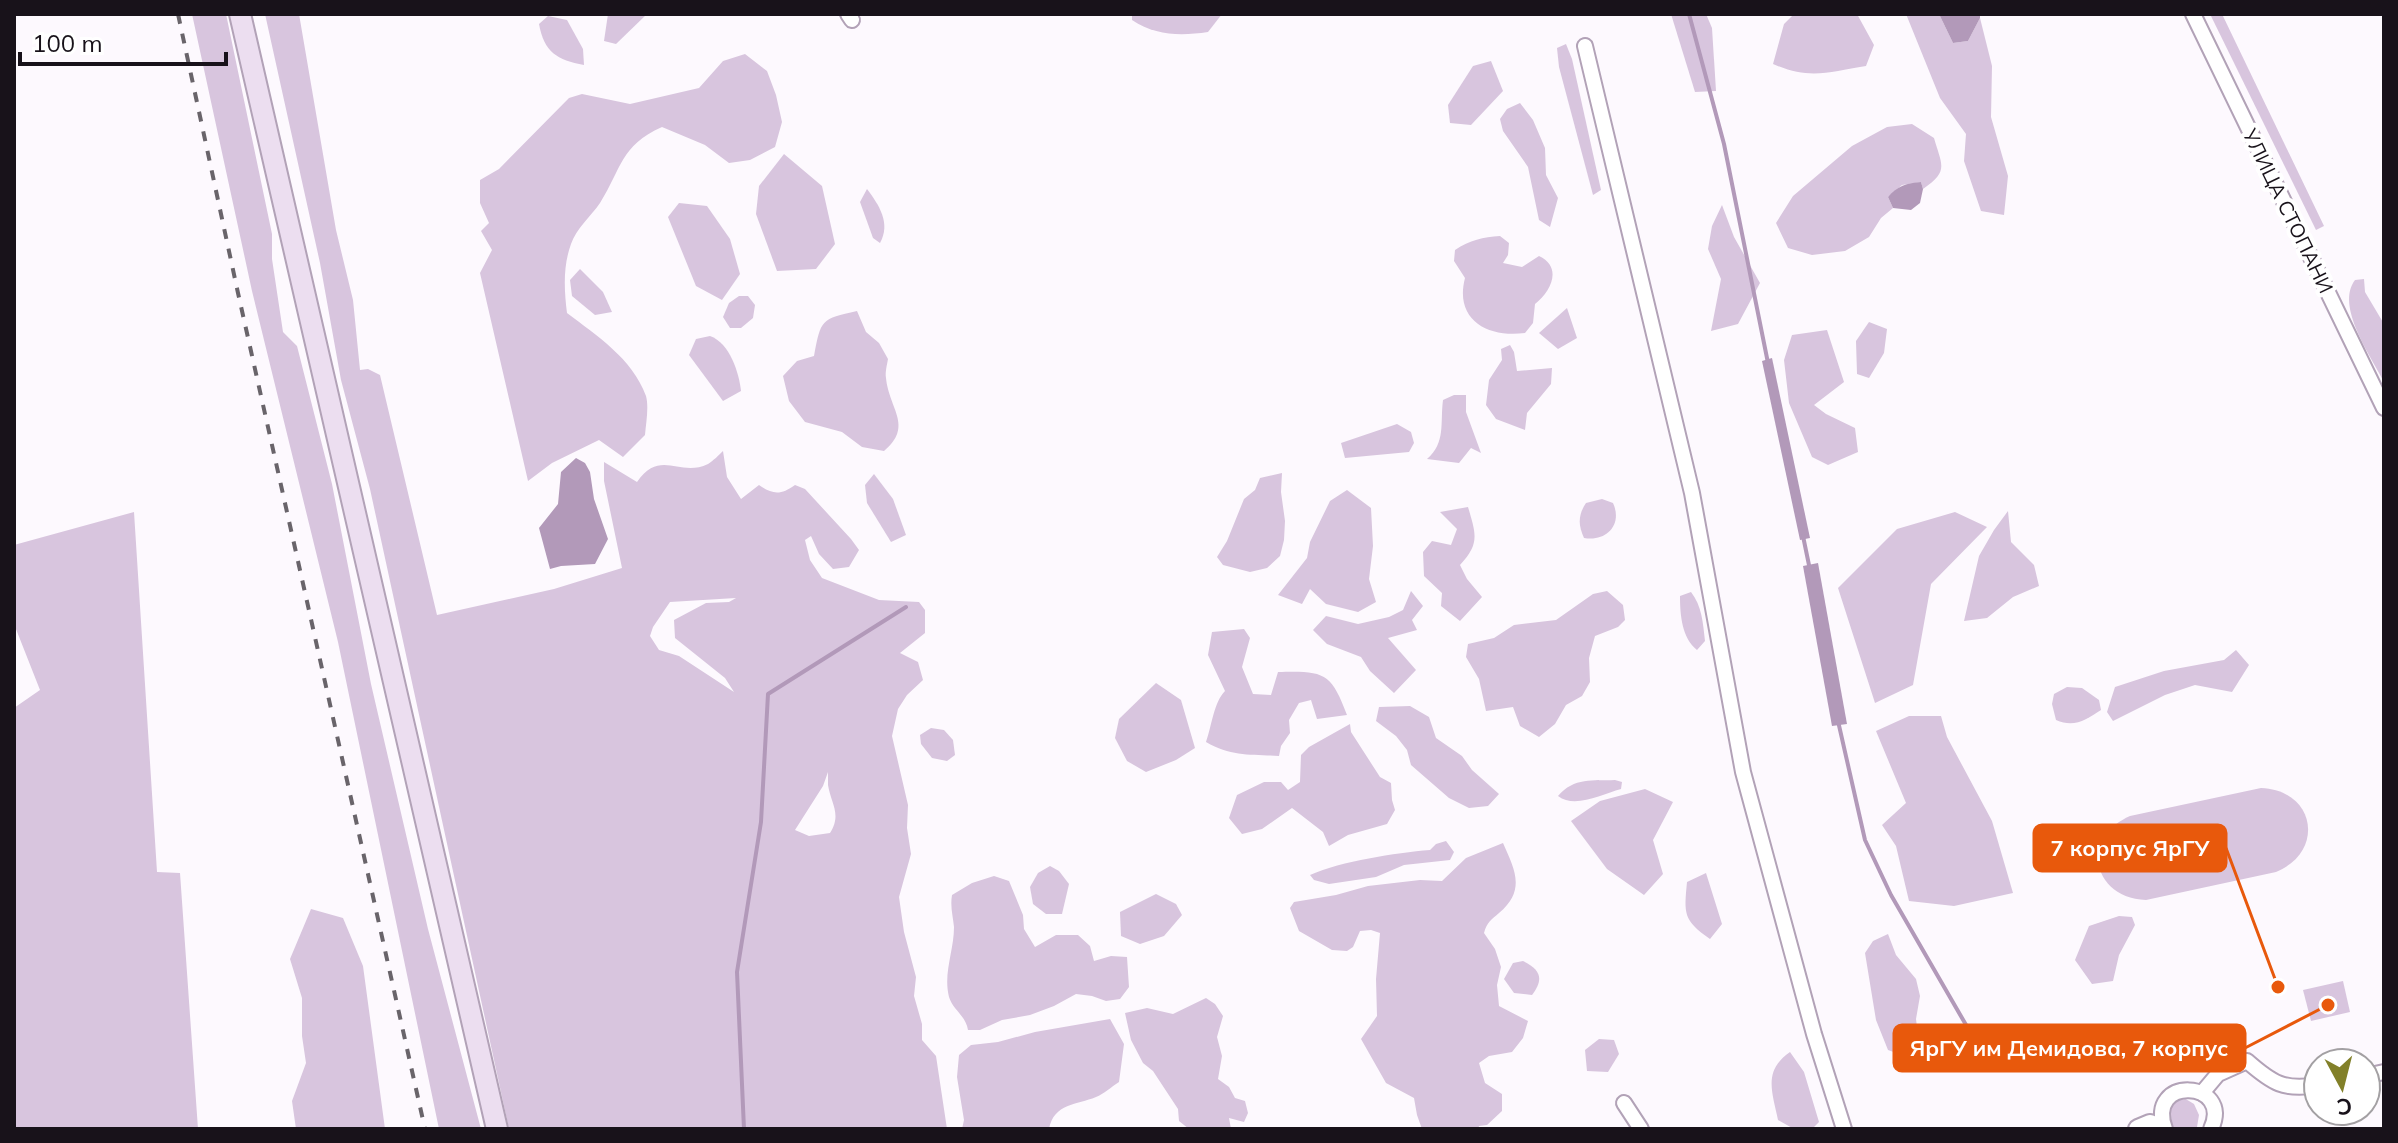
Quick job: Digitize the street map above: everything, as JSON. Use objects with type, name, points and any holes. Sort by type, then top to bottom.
[{"type":"main road","points":[[240,14],[497,1129]]},
{"type":"street","name":"УЛИЦА СТОПАНИ","points":[[2193,14],[2384,408]]},
{"type":"street","points":[[1585,46],[1692,493],[1743,772],[1814,1034],[1844,1129]]},
{"type":"street","points":[[2202,1093],[2218,1074],[2247,1061],[2265,1077],[2295,1089],[2302,1088]]},
{"type":"street","points":[[2155,1125],[2164,1104],[2176,1092],[2185,1089],[2202,1093],[2213,1106],[2215,1115],[2211,1129]]},
{"type":"street","points":[[1624,1103],[1641,1129]]},
{"type":"shaded area","points":[[192,14],[226,14],[272,234],[272,259],[283,332],[297,346],[332,484],[371,684],[428,929],[481,1129],[439,1129],[338,642],[252,291]]},
{"type":"shaded area","points":[[265,14],[299,14],[336,230],[353,300],[360,370],[368,369],[380,375],[437,615],[554,589],[622,568],[604,481],[604,462],[637,482],[654,467],[698,467],[708,464],[723,451],[727,477],[741,499],[759,485],[777,492],[795,485],[805,489],[851,539],[859,550],[849,567],[833,569],[819,554],[811,536],[805,540],[810,560],[822,578],[879,600],[919,602],[925,610],[925,633],[900,653],[918,662],[923,680],[898,709],[892,736],[908,805],[907,828],[911,854],[899,897],[916,977],[914,996],[922,1024],[922,1040],[936,1056],[947,1129],[509,1129],[370,489],[341,380],[320,263]],"holes":[[[736,598],[729,602],[706,603],[674,620],[675,638],[725,678],[734,692],[679,656],[659,650],[650,636],[670,602]],[[828,772],[835,820],[830,833],[809,836],[795,830],[823,786]]]},
{"type":"shaded area","points":[[608,14],[647,14],[616,44],[604,41]]},
{"type":"shaded area","points":[[1132,14],[1222,14],[1208,32],[1178,34],[1159,32],[1141,25],[1132,20]]},
{"type":"shaded area","points":[[1671,14],[1706,14],[1712,28],[1716,91],[1695,92]]},
{"type":"shaded area","points":[[1794,14],[1857,14],[1874,45],[1866,66],[1808,73],[1773,64],[1784,24]]},
{"type":"shaded area","points":[[1906,14],[1939,14],[1953,43],[1968,41],[1980,18],[1992,66],[1991,117],[2008,176],[2004,215],[1981,211],[1964,161],[1966,134],[1940,98]]},
{"type":"shaded area","points":[[1939,14],[1980,14],[1980,18],[1968,41],[1953,43]]},
{"type":"shaded area","points":[[2210,14],[2222,14],[2324,226],[2316,230]]},
{"type":"shaded area","points":[[548,16],[567,20],[583,49],[584,65],[559,57],[548,48],[539,24]]},
{"type":"shaded area","points":[[1566,44],[1601,190],[1593,195],[1559,67],[1557,48]]},
{"type":"shaded area","points":[[745,54],[767,71],[776,95],[782,122],[775,147],[750,160],[729,163],[705,145],[662,127],[648,134],[630,150],[600,203],[576,233],[568,252],[565,278],[567,313],[623,359],[640,382],[647,400],[645,435],[623,457],[599,440],[552,463],[528,481],[480,273],[492,250],[481,231],[489,223],[480,203],[480,180],[499,169],[569,98],[582,94],[630,104],[699,88],[723,61]]},
{"type":"shaded area","points":[[1491,61],[1503,91],[1471,125],[1450,123],[1448,105],[1473,66]]},
{"type":"shaded area","points":[[1520,103],[1533,120],[1545,148],[1546,175],[1558,198],[1550,227],[1539,220],[1528,167],[1503,131],[1500,119],[1507,109]]},
{"type":"shaded area","points":[[1912,124],[1934,138],[1941,162],[1937,177],[1923,189],[1921,182],[1902,185],[1888,197],[1893,208],[1881,218],[1869,237],[1845,251],[1812,255],[1788,248],[1776,223],[1793,196],[1852,146],[1887,127]]},
{"type":"shaded area","points":[[784,154],[822,186],[835,244],[816,269],[777,271],[756,214],[759,186]]},
{"type":"shaded area","points":[[1921,182],[1920,203],[1911,210],[1893,208],[1888,197],[1891,193],[1911,183]]},
{"type":"shaded area","points":[[867,189],[884,221],[880,243],[873,238],[860,202]]},
{"type":"shaded area","points":[[679,203],[707,206],[730,239],[740,274],[722,300],[696,286],[668,217]]},
{"type":"shaded area","points":[[1722,205],[1734,237],[1760,283],[1738,324],[1711,331],[1721,279],[1708,249],[1712,226]]},
{"type":"shaded area","points":[[1500,236],[1509,243],[1508,255],[1503,263],[1522,267],[1539,256],[1551,266],[1550,286],[1535,304],[1533,323],[1525,333],[1511,334],[1487,329],[1469,315],[1465,305],[1465,278],[1454,261],[1455,250],[1477,240]]},
{"type":"shaded area","points":[[580,269],[603,292],[612,312],[595,315],[572,296],[570,280]]},
{"type":"shaded area","points":[[2364,279],[2365,292],[2384,324],[2384,382],[2357,331],[2349,303],[2355,280]]},
{"type":"shaded area","points":[[739,296],[748,296],[755,305],[753,318],[741,328],[730,328],[723,317],[729,303]]},
{"type":"shaded area","points":[[1567,308],[1577,338],[1558,349],[1539,333]]},
{"type":"shaded area","points":[[857,311],[866,332],[879,343],[888,359],[886,378],[899,425],[893,442],[884,451],[862,447],[842,432],[805,422],[789,401],[783,376],[797,361],[814,356],[821,328],[829,319]]},
{"type":"shaded area","points":[[1869,322],[1887,329],[1884,353],[1869,378],[1857,374],[1856,341]]},
{"type":"shaded area","points":[[1827,330],[1844,382],[1814,405],[1855,428],[1858,452],[1828,465],[1812,457],[1789,403],[1784,360],[1792,335]]},
{"type":"shaded area","points":[[710,336],[728,352],[740,384],[741,391],[723,401],[689,355],[696,339]]},
{"type":"shaded area","points":[[1510,345],[1517,371],[1552,368],[1551,384],[1527,413],[1525,430],[1496,419],[1486,405],[1489,380],[1502,360],[1501,349]]},
{"type":"shaded area","points":[[1772,358],[1810,538],[1800,540],[1762,361]]},
{"type":"shaded area","points":[[1454,395],[1466,395],[1466,412],[1481,453],[1471,448],[1459,463],[1427,459],[1440,439],[1443,400]]},
{"type":"shaded area","points":[[1397,424],[1411,432],[1414,443],[1409,452],[1345,458],[1341,443]]},
{"type":"shaded area","points":[[576,458],[585,463],[590,472],[594,499],[608,539],[595,564],[550,569],[539,528],[558,504],[561,472]]},
{"type":"shaded area","points":[[1282,473],[1285,521],[1280,556],[1267,568],[1250,572],[1223,565],[1217,557],[1244,499],[1255,490],[1260,478]]},
{"type":"shaded area","points":[[874,474],[893,499],[906,535],[891,542],[867,503],[865,485]]},
{"type":"shaded area","points":[[1347,490],[1371,508],[1373,546],[1369,579],[1376,602],[1358,612],[1326,604],[1310,589],[1302,604],[1278,595],[1307,558],[1310,542],[1330,501]]},
{"type":"shaded area","points":[[1602,499],[1613,503],[1616,511],[1614,525],[1599,537],[1584,538],[1580,520],[1583,507],[1586,503]]},
{"type":"shaded area","points":[[1468,507],[1474,538],[1471,551],[1460,565],[1482,597],[1460,621],[1441,606],[1442,593],[1424,576],[1423,552],[1432,541],[1451,545],[1457,529],[1440,512]]},
{"type":"shaded area","points":[[2008,511],[2011,542],[2034,565],[2039,586],[2013,597],[1987,618],[1964,621],[1979,556]]},
{"type":"shaded area","points":[[134,512],[157,872],[180,873],[198,1129],[14,1129],[14,708],[40,690],[14,624],[14,545]]},
{"type":"shaded area","points":[[1955,512],[1987,527],[1931,584],[1913,685],[1875,703],[1838,588],[1897,529]]},
{"type":"shaded area","points":[[1818,563],[1847,724],[1832,726],[1803,566]]},
{"type":"shaded area","points":[[1411,591],[1423,606],[1412,620],[1417,630],[1388,638],[1416,670],[1394,693],[1370,671],[1361,657],[1327,644],[1313,630],[1326,616],[1358,624],[1389,617],[1403,610]]},
{"type":"shaded area","points":[[1607,591],[1623,605],[1625,620],[1618,627],[1595,636],[1589,658],[1590,682],[1582,696],[1566,705],[1555,724],[1539,737],[1520,726],[1513,707],[1486,711],[1479,679],[1466,657],[1468,644],[1494,638],[1514,625],[1556,620],[1593,594]]},
{"type":"shaded area","points":[[1691,592],[1703,621],[1705,641],[1697,650],[1685,633],[1681,611],[1680,596]]},
{"type":"shaded area","points":[[1244,629],[1250,638],[1242,667],[1253,694],[1271,695],[1278,672],[1316,674],[1330,682],[1347,715],[1317,719],[1311,700],[1299,703],[1289,720],[1290,733],[1281,746],[1279,756],[1233,752],[1206,742],[1216,707],[1225,691],[1208,655],[1212,632]]},
{"type":"shaded area","points":[[2236,650],[2249,665],[2232,692],[2195,685],[2165,695],[2113,721],[2107,712],[2115,687],[2164,671],[2224,660]]},
{"type":"shaded area","points":[[1156,683],[1181,700],[1195,748],[1176,760],[1146,772],[1127,761],[1115,738],[1119,719]]},
{"type":"shaded area","points":[[2067,687],[2082,688],[2099,700],[2101,710],[2074,723],[2056,720],[2052,704],[2054,694]]},
{"type":"shaded area","points":[[1410,706],[1429,717],[1436,738],[1462,756],[1472,770],[1499,794],[1488,806],[1469,808],[1449,798],[1411,765],[1407,750],[1396,736],[1376,721],[1379,707]]},
{"type":"shaded area","points":[[1909,716],[1941,716],[1947,737],[1992,821],[2013,893],[1954,906],[1909,901],[1896,846],[1882,825],[1906,803],[1876,731]]},
{"type":"shaded area","points":[[1350,724],[1351,732],[1380,777],[1391,783],[1395,810],[1387,824],[1348,835],[1329,846],[1323,832],[1292,808],[1262,829],[1242,834],[1229,818],[1237,795],[1264,782],[1281,782],[1288,790],[1300,782],[1301,755],[1309,747]]},
{"type":"shaded area","points":[[931,728],[944,730],[953,740],[955,755],[947,761],[932,758],[921,744],[920,735]]},
{"type":"shaded area","points":[[1622,782],[1621,789],[1589,799],[1572,801],[1558,796],[1577,783]]},
{"type":"shaded area","points":[[2261,788],[2279,791],[2293,799],[2303,810],[2308,823],[2302,850],[2292,862],[2276,872],[2146,900],[2128,897],[2114,889],[2104,878],[2099,866],[2099,852],[2104,838],[2114,826],[2130,816]]},
{"type":"shaded area","points":[[1645,789],[1673,802],[1653,840],[1663,874],[1644,895],[1607,869],[1571,821],[1600,801]]},
{"type":"shaded area","points":[[1446,841],[1454,852],[1450,860],[1404,865],[1376,877],[1329,884],[1314,880],[1310,875],[1369,858],[1430,850]]},
{"type":"shaded area","points":[[1503,843],[1514,871],[1515,888],[1513,896],[1486,926],[1484,933],[1495,949],[1501,967],[1497,985],[1499,1006],[1528,1021],[1523,1038],[1512,1052],[1489,1056],[1479,1063],[1485,1083],[1502,1094],[1502,1111],[1478,1129],[1422,1129],[1414,1098],[1386,1083],[1361,1039],[1377,1016],[1380,933],[1360,931],[1353,947],[1347,951],[1332,950],[1299,931],[1290,908],[1294,902],[1368,886],[1420,880],[1442,881],[1466,858]]},
{"type":"shaded area","points":[[1050,866],[1059,871],[1069,884],[1062,914],[1046,914],[1033,904],[1030,887],[1038,873]]},
{"type":"shaded area","points":[[1706,873],[1722,924],[1710,939],[1690,921],[1686,909],[1687,882]]},
{"type":"shaded area","points":[[994,876],[1009,881],[1023,915],[1024,929],[1035,947],[1056,935],[1078,935],[1090,946],[1094,961],[1111,956],[1127,957],[1129,987],[1120,999],[1106,1001],[1076,994],[1030,1015],[1002,1020],[980,1030],[968,1030],[951,1002],[947,988],[954,927],[952,895],[972,883]]},
{"type":"shaded area","points":[[1156,894],[1176,904],[1182,915],[1164,936],[1140,944],[1121,936],[1120,912]]},
{"type":"shaded area","points":[[311,909],[343,918],[363,966],[385,1129],[296,1129],[292,1101],[306,1063],[302,998],[290,959]]},
{"type":"shaded area","points":[[2119,916],[2132,917],[2135,925],[2119,955],[2113,981],[2092,984],[2075,960],[2089,926]]},
{"type":"shaded area","points":[[1888,934],[1896,955],[1916,979],[1920,996],[1916,1019],[1919,1043],[1910,1058],[1888,1050],[1876,1020],[1865,953],[1873,941]]},
{"type":"shaded area","points":[[1523,961],[1539,975],[1532,995],[1514,993],[1504,979],[1513,963]]},
{"type":"shaded area","points":[[2343,981],[2350,1012],[2311,1021],[2303,990]]},
{"type":"shaded area","points":[[1206,998],[1215,1004],[1223,1016],[1217,1037],[1222,1056],[1218,1079],[1229,1087],[1235,1098],[1245,1101],[1248,1113],[1244,1122],[1229,1118],[1231,1129],[1189,1129],[1179,1121],[1178,1109],[1153,1071],[1143,1063],[1131,1040],[1125,1013],[1147,1008],[1173,1014]]},
{"type":"shaded area","points":[[1110,1019],[1124,1044],[1119,1082],[1099,1096],[1061,1110],[1049,1129],[962,1129],[964,1120],[957,1077],[959,1055],[971,1045]]},
{"type":"shaded area","points":[[1599,1039],[1614,1040],[1619,1054],[1608,1072],[1587,1071],[1585,1050]]},
{"type":"shaded area","points":[[1790,1052],[1804,1072],[1819,1122],[1812,1129],[1794,1129],[1778,1120],[1772,1091],[1773,1074],[1781,1059]]},
{"type":"shaded area","points":[[2184,1098],[2194,1104],[2199,1115],[2197,1127],[2169,1129],[2164,1121],[2173,1100]]},
{"type":"waterway","points":[[1689,14],[1724,144],[1768,363]]},
{"type":"waterway","points":[[1803,536],[1810,570]]},
{"type":"waterway","points":[[744,1129],[737,972],[761,822],[768,694],[906,607]]},
{"type":"waterway","points":[[1838,721],[1865,840],[1891,895],[1973,1037]]},
{"type":"railway","points":[[178,14],[425,1129]]},
{"type":"place","name":"7 корпус ЯрГУ","points":[[2278,987]]},
{"type":"place","name":"ЯрГУ им Демидова, 7 корпус","points":[[2328,1005]]}]
